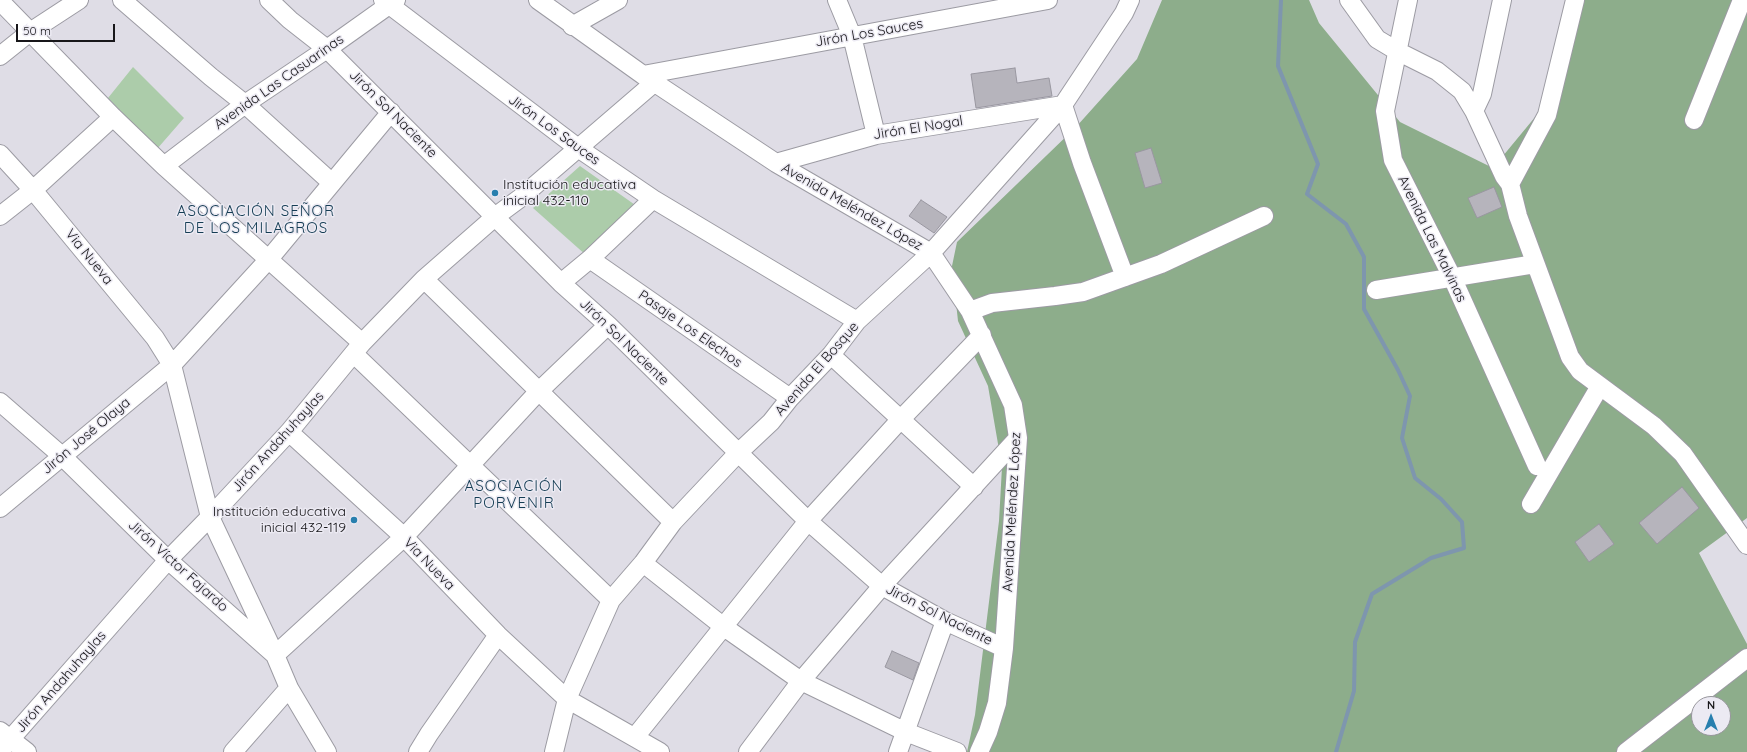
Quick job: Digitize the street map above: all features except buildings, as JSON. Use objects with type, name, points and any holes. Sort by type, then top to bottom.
[{"type":"street","points":[[0,56],[30,32],[78,0]]},
{"type":"street","points":[[122,0],[211,78],[244,104],[332,182]]},
{"type":"street","name":"Jirón Sol Naciente","points":[[269,0],[290,20],[327,49],[496,216],[561,283],[608,325],[808,521],[882,586],[945,621],[1004,648]]},
{"type":"street","name":"Avenida Meléndez López","points":[[538,0],[572,26],[776,163],[931,252],[970,311],[1013,405],[1018,438],[1004,648],[997,703],[988,732],[979,752]]},
{"type":"street","points":[[572,26],[618,0]]},
{"type":"street","points":[[837,0],[852,36],[876,134]]},
{"type":"street","name":"Jirón Los Sauces","points":[[649,78],[852,36],[983,6],[1048,0]]},
{"type":"street","points":[[1350,0],[1377,39],[1437,71],[1462,91],[1474,111],[1496,159],[1510,184],[1518,216],[1570,357],[1580,371],[1654,426],[1683,454],[1747,544]]},
{"type":"street","name":"Avenida Las Malvinas","points":[[1408,0],[1385,111],[1393,160],[1452,277],[1537,466]]},
{"type":"street","points":[[1474,111],[1482,94],[1502,0]]},
{"type":"street","points":[[1510,184],[1547,115],[1575,0]]},
{"type":"street","points":[[1694,120],[1742,0]]},
{"type":"street","points":[[0,1],[113,117],[164,166],[269,259],[470,465],[611,600]]},
{"type":"street","name":"Avenida Las Casuarinas","points":[[164,166],[244,104],[327,49],[389,2]]},
{"type":"street","name":"Jirón Los Sauces","points":[[389,2],[578,148],[653,199],[858,321]]},
{"type":"street","name":"Avenida El Bosque","points":[[554,752],[567,699],[611,600],[643,563],[673,522],[738,453],[771,422],[790,398],[831,355],[858,321],[931,252],[1063,105],[1127,6]]},
{"type":"street","name":"Jirón Andahuhaylas","points":[[3,741],[168,560],[289,432],[358,349],[424,279],[496,216],[519,199],[578,148],[649,78]]},
{"type":"street","points":[[1063,105],[1082,164],[1126,277]]},
{"type":"street","name":"Jirón El Nogal","points":[[776,163],[876,134],[1063,105]]},
{"type":"street","points":[[172,365],[269,259],[391,112]]},
{"type":"street","points":[[0,216],[34,190],[113,117]]},
{"type":"street","name":"Via Nueva","points":[[0,154],[34,190],[155,338],[172,365],[210,517],[275,655]]},
{"type":"street","points":[[561,283],[590,259],[653,199]]},
{"type":"street","points":[[970,311],[992,302],[1083,292],[1161,264],[1264,216]]},
{"type":"street","name":"Pasaje Los Elechos","points":[[590,259],[790,398]]},
{"type":"street","points":[[1376,290],[1535,264]]},
{"type":"street","points":[[424,279],[538,392],[673,522]]},
{"type":"street","points":[[275,655],[404,537],[538,392],[608,325]]},
{"type":"street","points":[[635,737],[808,521],[900,420],[982,335]]},
{"type":"street","points":[[831,355],[974,487]]},
{"type":"street","name":"Jirón José Olaya","points":[[0,508],[172,365]]},
{"type":"street","points":[[1531,504],[1600,386]]},
{"type":"street","name":"Jirón Víctor Fajardo","points":[[0,402],[62,456],[168,560],[275,655],[289,688],[311,728],[327,752]]},
{"type":"street","name":"Via Nueva","points":[[289,432],[404,537],[498,636],[567,699],[660,752]]},
{"type":"street","points":[[748,752],[801,681],[882,586],[1018,438]]},
{"type":"street","points":[[643,563],[724,627],[801,681],[906,732],[957,752]]},
{"type":"street","points":[[898,752],[945,621]]},
{"type":"street","points":[[418,752],[498,636]]},
{"type":"street","points":[[1626,752],[1747,658]]},
{"type":"street","points":[[233,752],[289,688]]},
{"type":"street","points":[[3,741],[27,752]]},
{"type":"green space","points":[[1162,0],[1309,0],[1319,23],[1400,122],[1493,168],[1545,105],[1579,0],[1747,0],[1747,518],[1699,553],[1747,644],[1747,752],[967,752],[975,715],[999,521],[1002,467],[988,386],[958,321],[952,266],[957,242],[1076,127],[1137,59]]},
{"type":"green space","points":[[133,67],[184,118],[157,149],[108,98]]},
{"type":"green space","points":[[580,166],[638,207],[587,256],[533,208]]},
{"type":"waterway","points":[[1281,0],[1278,66],[1318,164],[1307,194],[1346,224],[1364,257],[1364,309],[1398,370],[1410,396],[1402,438],[1415,478],[1441,499],[1462,522],[1464,548],[1431,558],[1372,594],[1355,642],[1354,691],[1336,752]]},
{"type":"place","name":"Institución educativa inicial 432-110","points":[[495,193]]},
{"type":"place","name":"Institución educativa inicial 432-119","points":[[354,520]]},
{"type":"district","name":"ASOCIACIÓN SEÑOR DE LOS MILAGROS","points":[[256,220]]},
{"type":"district","name":"ASOCIACIÓN PORVENIR","points":[[514,494]]}]
